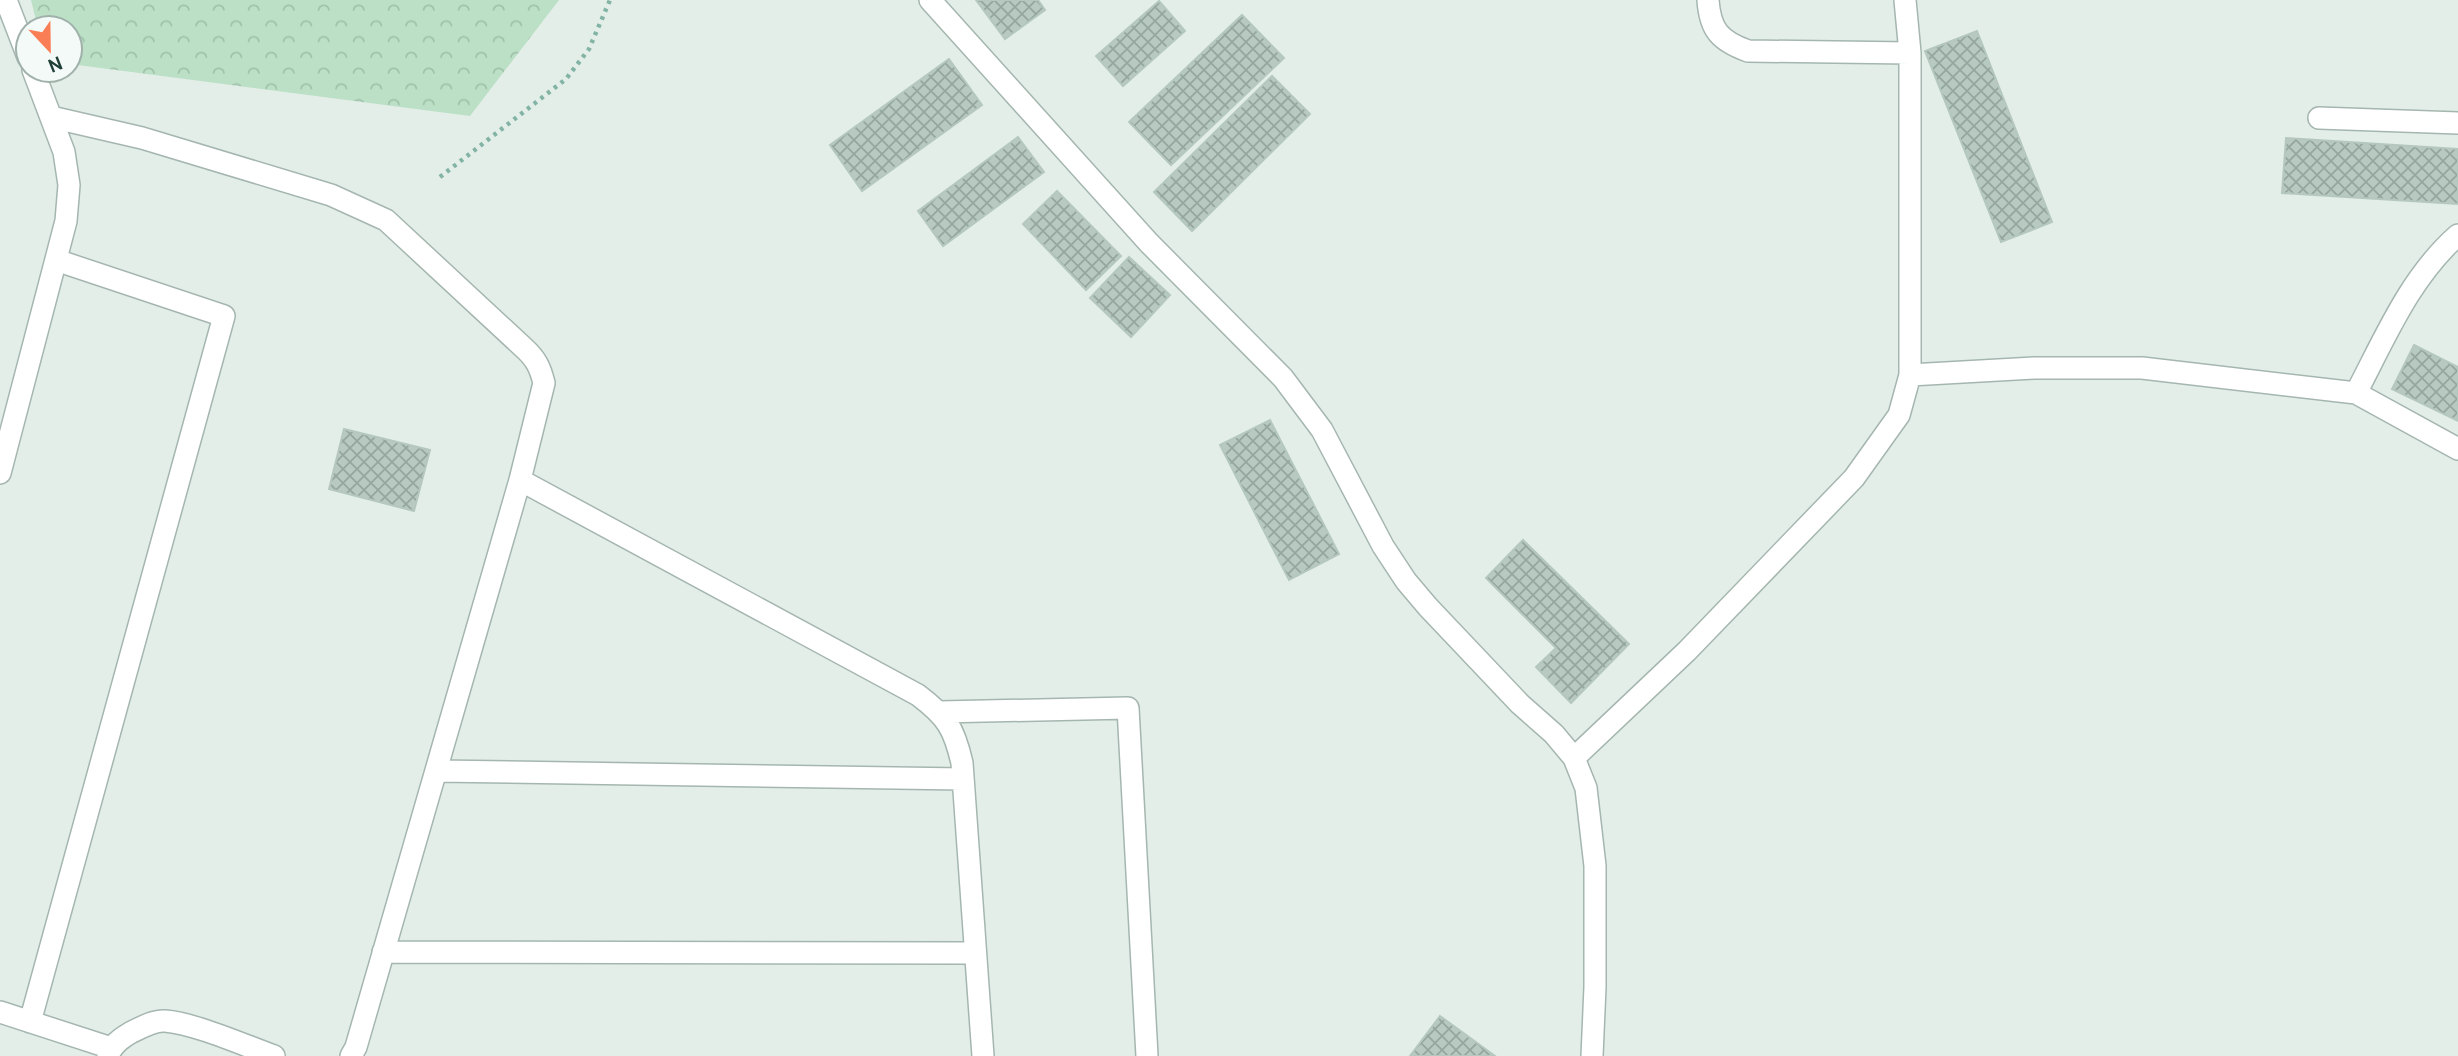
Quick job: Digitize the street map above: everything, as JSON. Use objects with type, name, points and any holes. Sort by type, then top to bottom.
[{"type":"street","points":[[6,0],[14,21]]},
{"type":"street","points":[[930,0],[1149,243],[1283,378],[1322,430],[1383,546],[1406,581],[1492,675],[1554,734],[1574,758],[1586,788],[1595,866],[1592,1056]]},
{"type":"street","points":[[1708,0],[1713,27],[1720,36],[1730,44],[1748,51],[1910,53]]},
{"type":"street","points":[[1574,758],[1646,691],[1854,478],[1899,415],[1910,375],[1910,53],[1905,0]]},
{"type":"street","points":[[0,473],[66,221],[69,185],[64,152],[38,84]]},
{"type":"street","points":[[51,117],[142,138],[331,195],[386,220],[536,358],[544,383],[520,480],[356,1047],[351,1056]]},
{"type":"street","points":[[2319,118],[2458,122]]},
{"type":"street","points":[[2356,393],[2413,286],[2442,249],[2458,236]]},
{"type":"street","points":[[30,1022],[224,316],[56,260]]},
{"type":"street","points":[[1910,375],[2034,368],[2142,368],[2356,393],[2458,449]]},
{"type":"street","points":[[520,480],[918,695],[940,712],[956,737],[963,779],[983,1056]]},
{"type":"street","points":[[940,712],[1128,708],[1147,1056]]},
{"type":"street","points":[[436,771],[963,779]]},
{"type":"street","points":[[383,952],[975,953]]},
{"type":"street","points":[[0,1012],[109,1052],[123,1037],[143,1026],[164,1021],[191,1027],[274,1056]]},
{"type":"path","points":[[440,177],[566,79],[589,49],[610,0]]},
{"type":"green space","points":[[31,0],[559,0],[470,116],[84,66],[84,14],[34,14]]},
{"type":"building","points":[[976,0],[1038,0],[1045,10],[1005,39]]},
{"type":"building","points":[[1159,1],[1185,31],[1123,86],[1096,56]]},
{"type":"building","points":[[1242,15],[1284,58],[1171,165],[1129,122]]},
{"type":"building","points":[[1977,31],[2052,222],[2001,242],[1925,51]]},
{"type":"building","points":[[949,59],[982,105],[862,191],[830,145]]},
{"type":"building","points":[[1272,76],[1310,114],[1192,231],[1154,192]]},
{"type":"building","points":[[1018,137],[1044,172],[943,246],[918,211]]},
{"type":"building","points":[[2286,138],[2458,149],[2458,204],[2282,193]]},
{"type":"building","points":[[1057,191],[1121,256],[1086,290],[1023,224]]},
{"type":"building","points":[[1129,257],[1170,295],[1131,337],[1090,298]]},
{"type":"building","points":[[2414,345],[2458,367],[2458,421],[2392,389]]},
{"type":"building","points":[[1270,420],[1339,554],[1289,580],[1220,445]]},
{"type":"building","points":[[344,429],[430,450],[414,511],[329,489]]},
{"type":"building","points":[[1523,540],[1629,644],[1571,703],[1536,667],[1556,648],[1486,578]]},
{"type":"building","points":[[1440,1016],[1495,1056],[1410,1056]]}]
